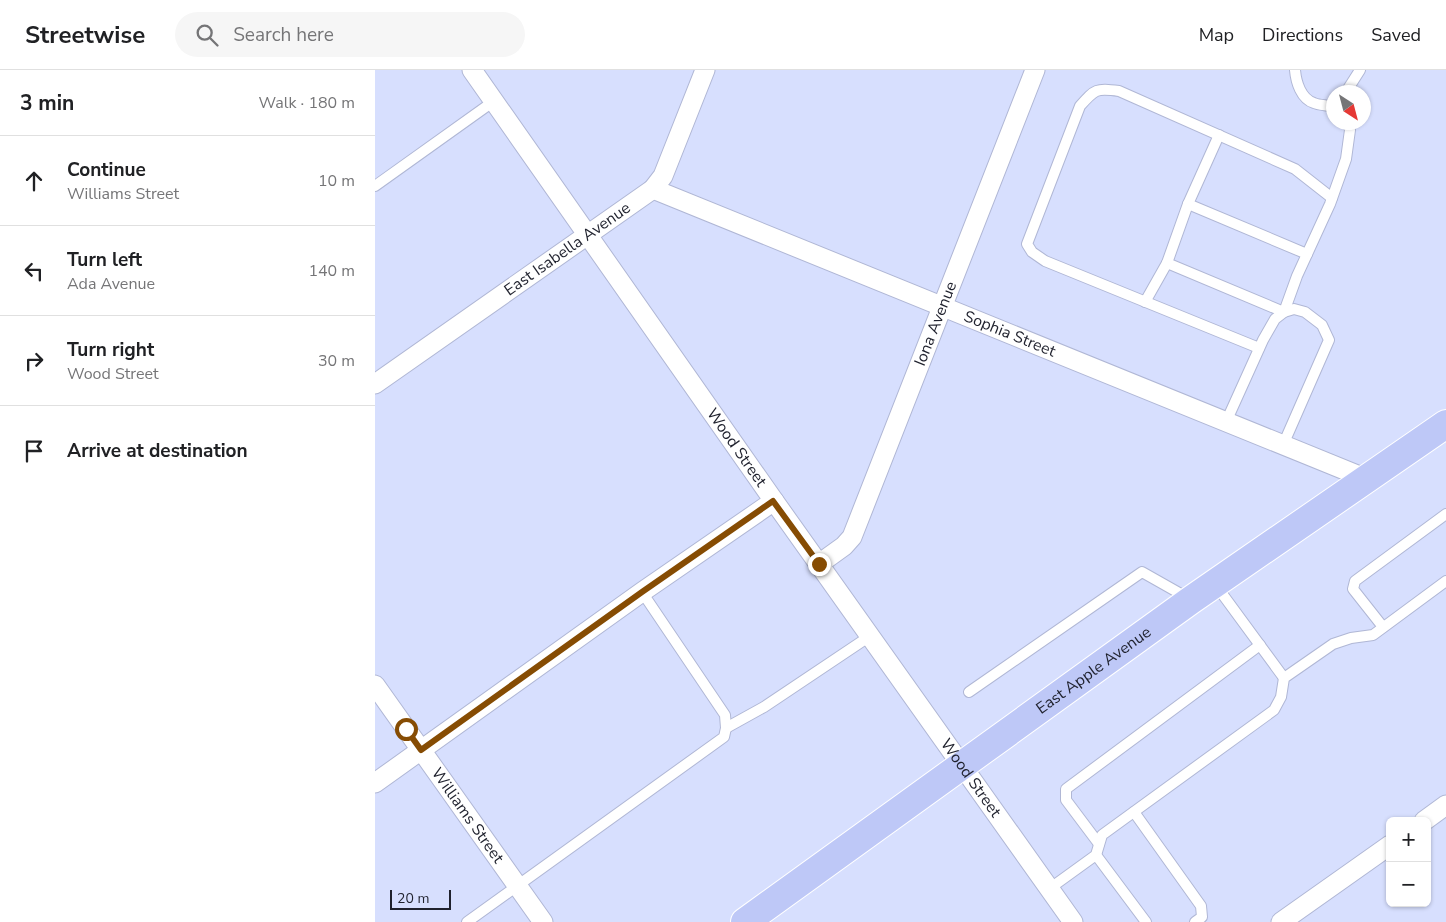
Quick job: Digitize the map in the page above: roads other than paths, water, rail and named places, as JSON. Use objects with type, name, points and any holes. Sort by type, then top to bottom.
[{"type":"main road","name":"East Apple Avenue","points":[[745,922],[1191,600],[1446,424]]},
{"type":"street","name":"Wood Street","points":[[472,70],[773,501],[1073,922]]},
{"type":"street","name":"East Isabella Avenue","points":[[375,384],[653,189],[663,176],[705,70]]},
{"type":"street","name":"Iona Avenue","points":[[819,564],[853,537],[1035,70]]},
{"type":"street","name":"Sophia Street","points":[[653,189],[1367,479]]},
{"type":"street","points":[[375,783],[773,501]]},
{"type":"street","name":"Williams Street","points":[[375,685],[543,922]]},
{"type":"street","points":[[1430,817],[1446,805]]},
{"type":"street","points":[[1281,922],[1386,848]]},
{"type":"lane","points":[[1295,70],[1299,90],[1311,103],[1326,106]]},
{"type":"lane","points":[[1350,85],[1360,70]]},
{"type":"lane","points":[[1259,348],[1045,261],[1032,252],[1027,244],[1080,106],[1091,94],[1102,89],[1119,91],[1295,169],[1332,198]]},
{"type":"lane","points":[[375,186],[494,101]]},
{"type":"lane","points":[[1284,312],[1297,276],[1332,198],[1346,159],[1350,130]]},
{"type":"lane","points":[[1145,302],[1167,263],[1188,204],[1219,135]]},
{"type":"lane","points":[[1188,204],[1307,254]]},
{"type":"lane","points":[[1167,263],[1284,312]]},
{"type":"lane","points":[[1226,422],[1259,348],[1275,319],[1284,312],[1294,309],[1305,312],[1322,325],[1329,340],[1283,446]]},
{"type":"lane","points":[[1383,627],[1353,589],[1355,581],[1446,514]]},
{"type":"lane","points":[[969,692],[1142,572],[1191,600]]},
{"type":"lane","points":[[1284,678],[1333,644],[1351,638],[1373,635],[1446,581]]},
{"type":"lane","points":[[1049,889],[1096,855],[1102,835],[1274,710],[1281,697],[1284,678],[1215,583]]},
{"type":"lane","points":[[467,922],[724,737],[726,728],[725,715],[642,592]]},
{"type":"lane","points":[[726,728],[764,707],[870,636]]},
{"type":"lane","points":[[1099,844],[1066,800],[1066,789],[1260,645]]},
{"type":"lane","points":[[1134,812],[1201,906],[1202,917],[1195,922]]},
{"type":"lane","points":[[1096,855],[1146,922]]}]
